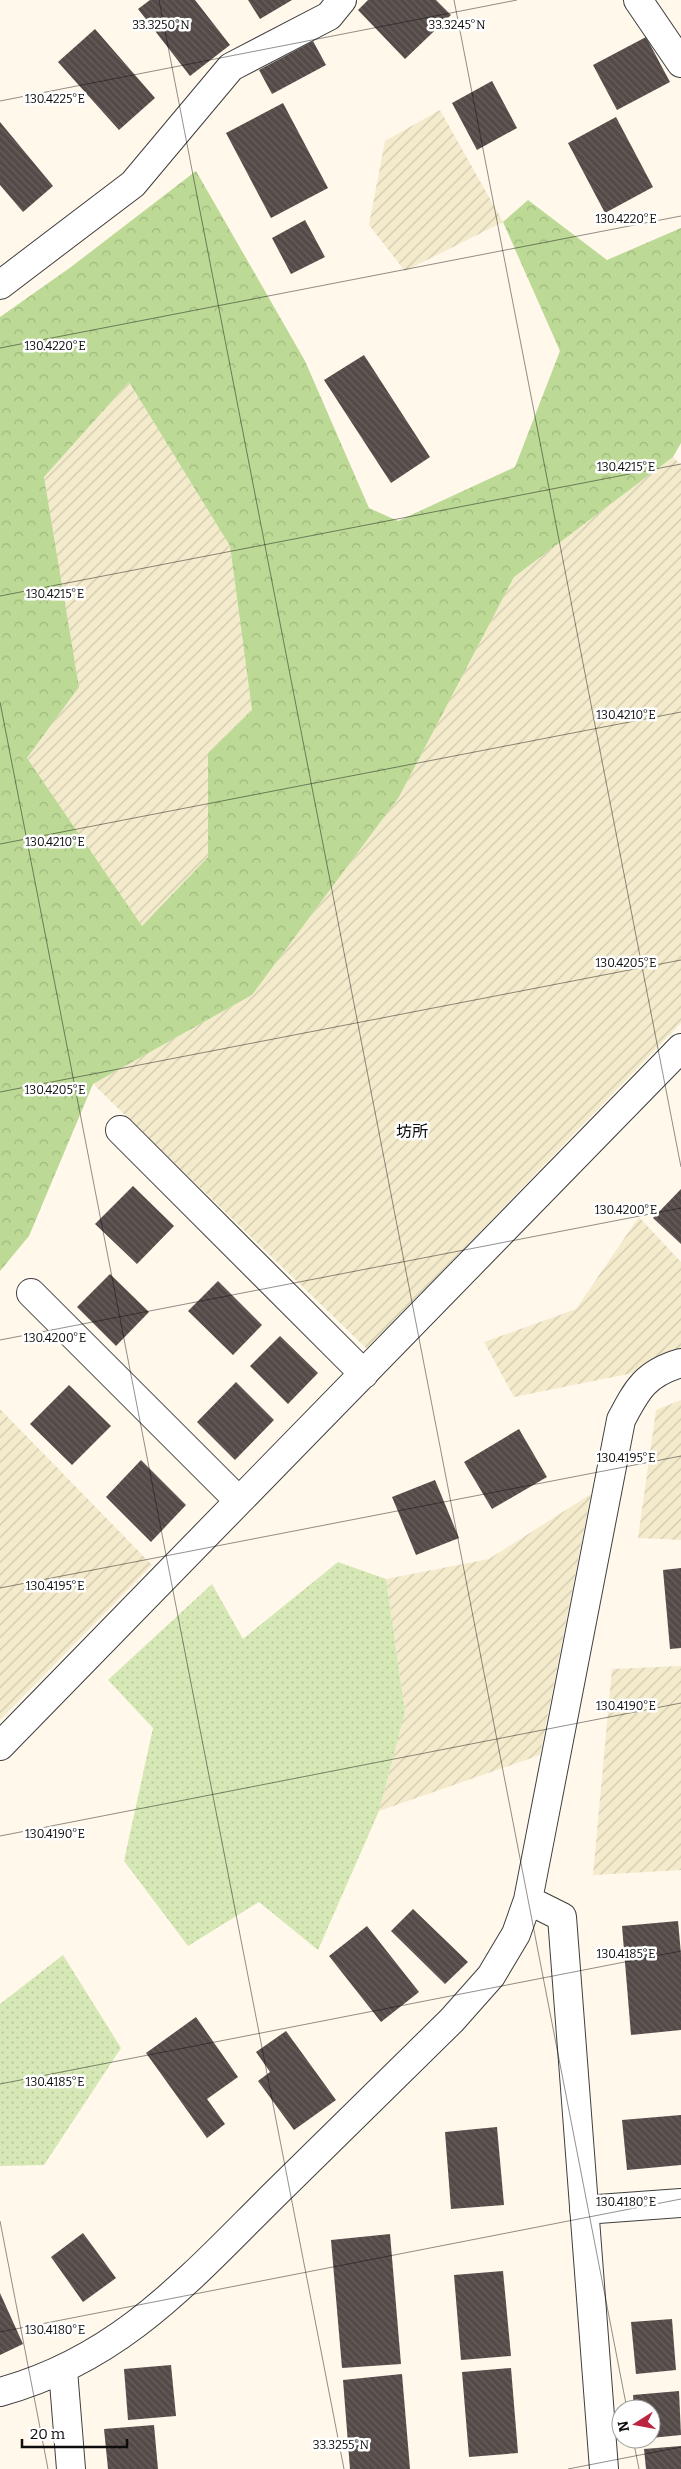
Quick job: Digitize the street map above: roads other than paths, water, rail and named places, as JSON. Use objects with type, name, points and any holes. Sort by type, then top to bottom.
[{"type":"street","points":[[0,285],[133,184],[232,66],[328,16],[342,0]]},
{"type":"street","points":[[638,0],[681,63]]},
{"type":"street","points":[[0,1746],[681,1048]]},
{"type":"street","points":[[120,1130],[364,1374]]},
{"type":"street","points":[[31,1293],[239,1501]]},
{"type":"street","points":[[0,2392],[27,2385],[63,2370],[123,2335],[184,2284],[452,2020],[491,1976],[516,1934],[528,1900],[621,1420],[648,1378],[668,1367],[681,1363]]},
{"type":"street","points":[[528,1900],[562,1917],[604,2469]]},
{"type":"street","points":[[584,2210],[681,2203]]},
{"type":"street","points":[[63,2370],[71,2469]]},
{"type":"district","name":"坊所","points":[[412,1131]]}]
